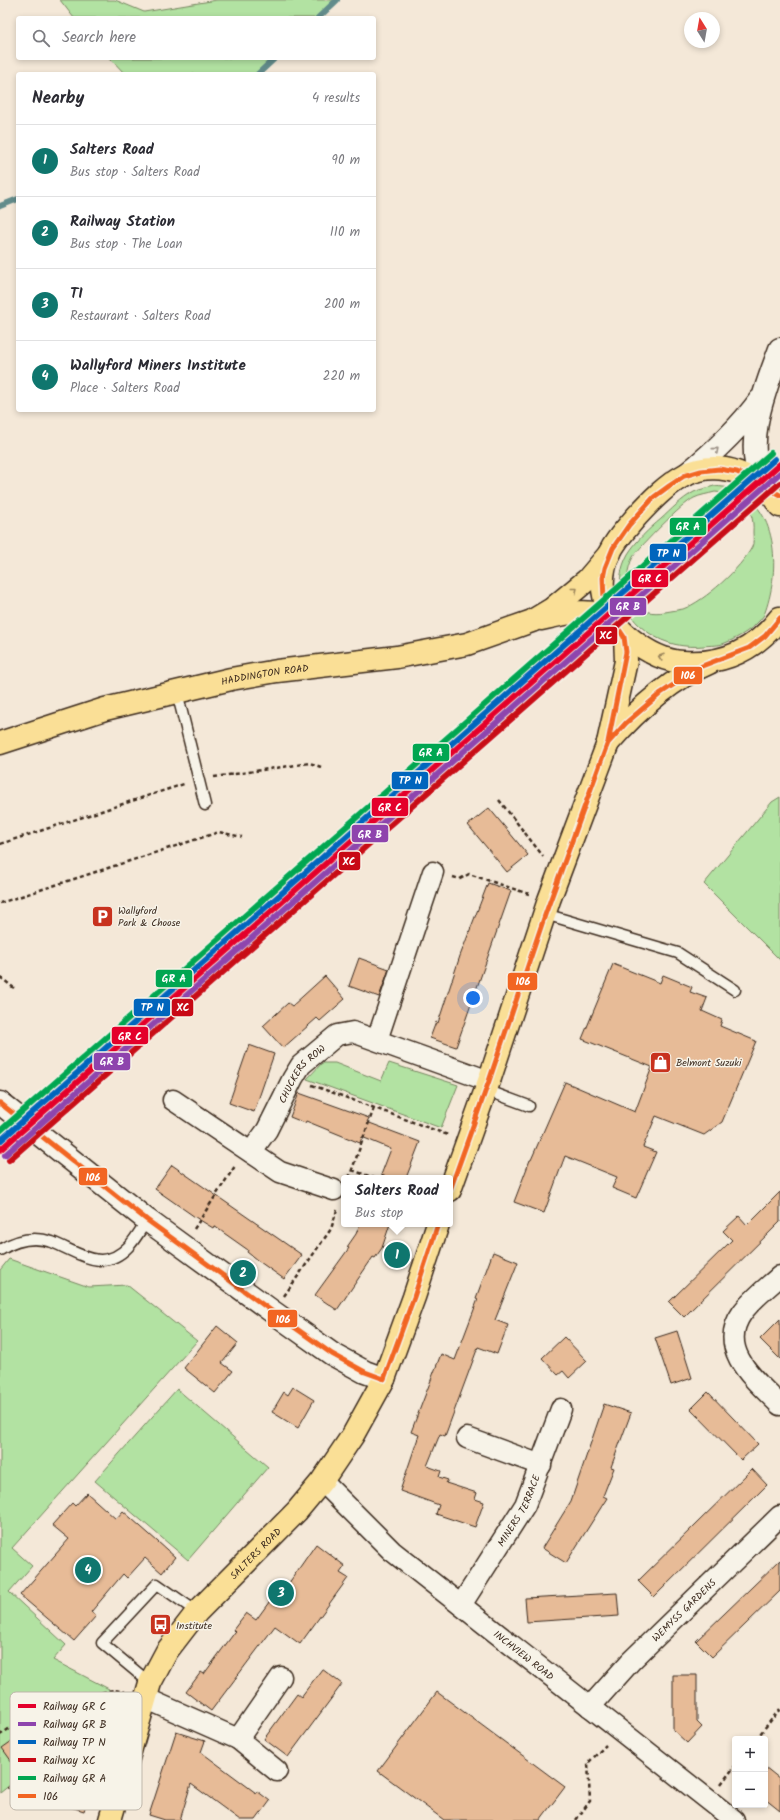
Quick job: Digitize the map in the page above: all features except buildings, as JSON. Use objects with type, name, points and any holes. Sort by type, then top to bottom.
[{"type":"main road","points":[[453,1181],[487,1085],[541,903],[608,743],[626,662],[612,621],[603,581],[605,566],[610,553],[618,539],[651,501],[673,483],[686,475],[710,469],[725,469],[739,472],[769,490]]},
{"type":"main road","name":"HADDINGTON ROAD","points":[[0,743],[104,709],[231,679],[276,671],[397,657],[467,644],[532,620],[552,609],[587,580],[610,553]]},
{"type":"main road","name":"HADDINGTON ROAD","points":[[532,620],[581,612],[612,621]]},
{"type":"main road","points":[[612,621],[640,646],[657,656],[678,662],[695,663],[713,661],[730,656],[748,648],[765,636],[780,618]]},
{"type":"main road","points":[[608,743],[626,723],[661,693],[687,675],[713,661]]},
{"type":"main road","name":"SALTERS ROAD","points":[[142,1711],[148,1690],[167,1651],[197,1612],[258,1549],[290,1519],[322,1481],[353,1435],[384,1379],[437,1227]]},
{"type":"main road","name":"SALTERS ROAD","points":[[110,1820],[113,1810]]},
{"type":"street","points":[[769,490],[755,444],[763,395],[780,349]]},
{"type":"street","points":[[686,475],[736,430],[763,395]]},
{"type":"street","points":[[377,1040],[433,872]]},
{"type":"street","name":"CHUCKERS ROW","points":[[249,1151],[267,1130],[301,1065],[337,1035],[353,1032],[377,1040],[487,1085]]},
{"type":"street","points":[[173,1100],[280,1172],[340,1192]]},
{"type":"street","points":[[1,1104],[147,1220],[273,1312],[332,1354],[365,1372],[384,1379]]},
{"type":"street","points":[[780,1276],[743,1312],[738,1320],[734,1340],[739,1360],[745,1369],[780,1406]]},
{"type":"street","name":"MINERS TERRACE","points":[[461,1605],[525,1504],[561,1409]]},
{"type":"street","points":[[467,1438],[541,1465]]},
{"type":"street","name":"INCHVIEW ROAD","points":[[322,1481],[392,1551],[734,1820]]},
{"type":"street","name":"WEMYSS GARDENS","points":[[590,1707],[631,1661],[780,1516]]},
{"type":"street","points":[[238,1739],[281,1677]]},
{"type":"street","points":[[148,1690],[238,1739],[277,1770]]},
{"type":"lane","points":[[177,692],[206,805]]},
{"type":"lane","points":[[541,903],[678,953],[735,990]]},
{"type":"lane","points":[[487,1085],[529,1106]]},
{"type":"lane","points":[[0,1250],[17,1241],[36,1239],[52,1242],[83,1258],[105,1260],[114,1257],[128,1247],[147,1220]]},
{"type":"lane","points":[[148,1690],[102,1643],[157,1584],[197,1612]]},
{"type":"path","points":[[0,844],[199,780],[310,763],[321,767]]},
{"type":"path","points":[[499,800],[543,855],[541,861]]},
{"type":"path","points":[[0,903],[219,832],[242,837]]},
{"type":"path","points":[[433,872],[460,879],[469,874],[541,903]]},
{"type":"path","points":[[532,887],[541,903]]},
{"type":"path","points":[[0,977],[14,988]]},
{"type":"path","points":[[293,1078],[466,1142]]},
{"type":"path","points":[[349,1175],[374,1108]]},
{"type":"path","points":[[183,1246],[249,1151]]},
{"type":"path","points":[[352,1170],[366,1175]]},
{"type":"path","points":[[273,1312],[331,1229],[340,1192]]},
{"type":"path","points":[[104,1692],[114,1690],[148,1690]]},
{"type":"path","points":[[758,1736],[780,1709]]},
{"type":"path","points":[[0,1735],[10,1728]]},
{"type":"path","points":[[576,1820],[590,1801],[588,1763],[619,1731]]},
{"type":"green space","points":[[60,0],[115,0],[144,12],[217,0],[338,0],[321,16],[72,16]]},
{"type":"green space","points":[[112,60],[273,60],[260,72],[123,72]]},
{"type":"green space","points":[[714,486],[735,489],[750,499],[761,512],[768,527],[772,544],[774,562],[773,581],[764,615],[746,632],[723,644],[682,646],[655,637],[640,626],[632,617],[622,598],[620,587],[623,565],[631,549],[647,531],[676,505],[694,492]],"holes":[[[715,492],[731,495],[744,503],[748,508],[753,523],[753,545],[740,564],[722,583],[702,599],[683,609],[656,613],[641,610],[635,606],[631,601],[626,586],[630,564],[637,551],[662,525],[688,502],[694,498]]]},
{"type":"green space","points":[[780,797],[780,960],[704,884],[772,802]]},
{"type":"green space","points":[[322,1063],[335,1063],[381,1081],[389,1063],[458,1085],[441,1128],[307,1079]]},
{"type":"green space","points":[[9,1259],[89,1287],[127,1285],[197,1341],[12,1548],[32,1566],[9,1592],[66,1645],[53,1660],[109,1689],[109,1692],[10,1692],[10,1785],[0,1793],[0,1270]]},
{"type":"green space","points":[[177,1389],[268,1467],[188,1560],[95,1481]]},
{"type":"waterway","points":[[320,16],[337,0]]},
{"type":"waterway","points":[[260,72],[273,60]]},
{"type":"waterway","points":[[0,206],[16,200]]},
{"type":"transit line","points":[[0,1131],[771,453]]},
{"type":"transit line","points":[[0,1141],[775,459]]},
{"type":"transit line","points":[[0,1150],[780,464]]},
{"type":"transit line","name":"106","points":[[453,1182],[489,1081],[545,915],[608,742],[626,652],[624,637],[612,619],[604,599],[603,578],[605,568],[613,548],[629,525],[654,497],[684,476],[701,471],[719,469],[737,472],[780,495]]},
{"type":"transit line","points":[[5,1155],[780,473]]},
{"type":"transit line","name":"106","points":[[606,748],[608,743],[626,723],[661,693],[702,666],[749,648],[765,636],[780,618]]},
{"type":"transit line","name":"106","points":[[0,1103],[147,1220],[273,1312],[332,1354],[365,1372],[384,1379]]},
{"type":"transit line","name":"106","points":[[384,1379],[414,1297],[437,1227]]},
{"type":"rail line","name":"XC","points":[[9,1160],[780,483]]},
{"type":"place","name":"Wallyford Park & Choose","points":[[103,916]]},
{"type":"place","name":"Belmont Suzuki","points":[[660,1062]]},
{"type":"place","name":"Salters Road","points":[[397,1255]]},
{"type":"place","name":"Railway Station","points":[[243,1273]]},
{"type":"place","name":"Wallyford Miners Institute","points":[[88,1570]]},
{"type":"place","name":"TI","points":[[281,1593]]},
{"type":"place","name":"Institute","points":[[161,1625]]}]
